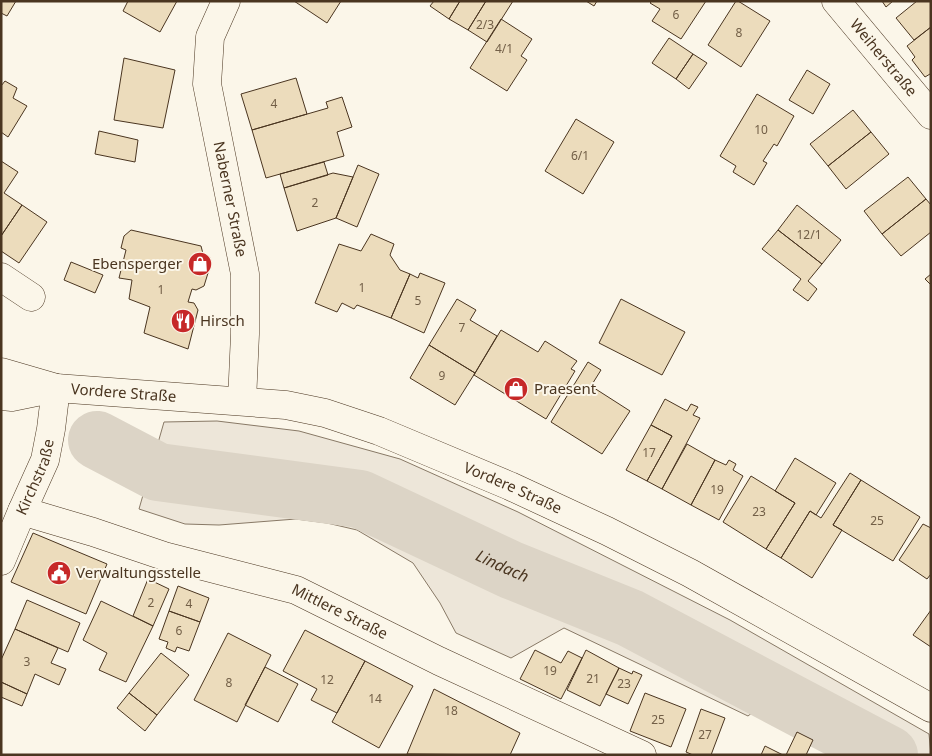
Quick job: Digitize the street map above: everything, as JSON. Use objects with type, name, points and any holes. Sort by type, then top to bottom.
[{"type":"street","name":"Naberner Straße","points":[[226,1],[210,37],[206,84],[244,274],[245,334],[242,402]]},
{"type":"street","name":"Weiherstraße","points":[[836,1],[931,115]]},
{"type":"street","points":[[1,277],[31,297]]},
{"type":"street","points":[[1,372],[56,388]]},
{"type":"street","name":"Vordere Straße","points":[[56,388],[286,405],[324,413],[379,431],[510,486],[607,531],[690,573],[931,708]]},
{"type":"street","points":[[1,396],[12,397],[56,388]]},
{"type":"street","name":"Kirchstraße","points":[[1,561],[45,460],[52,429],[56,388]]},
{"type":"street","name":"Mittlere Straße","points":[[22,511],[164,556],[296,590],[439,660],[642,755]]},
{"type":"shaded area","points":[[217,421],[299,431],[400,459],[518,512],[730,620],[929,734],[931,755],[907,755],[786,686],[748,716],[564,628],[511,658],[456,633],[440,603],[413,563],[357,530],[327,523],[296,519],[219,525],[185,524],[139,509],[164,422]]},
{"type":"building","points":[[1,1],[16,1],[7,16],[1,13]]},
{"type":"building","points":[[128,1],[177,1],[160,32],[123,11]]},
{"type":"building","points":[[294,1],[341,1],[327,23]]},
{"type":"building","points":[[434,1],[460,1],[449,19],[430,6]]},
{"type":"building","points":[[460,1],[486,1],[468,30],[449,19]]},
{"type":"building","points":[[486,1],[513,1],[487,42],[468,30]]},
{"type":"building","points":[[586,1],[597,1],[594,6]]},
{"type":"building","points":[[652,1],[706,1],[681,39],[652,21],[660,9],[650,3]]},
{"type":"building","points":[[736,1],[770,21],[741,67],[708,45]]},
{"type":"building","points":[[882,1],[893,1],[886,7]]},
{"type":"building","points":[[917,1],[931,1],[931,27],[914,40],[896,18]]},
{"type":"building","points":[[501,19],[532,39],[521,56],[527,60],[507,91],[470,68]]},
{"type":"building","points":[[931,27],[931,75],[925,77],[912,60],[915,57],[907,46]]},
{"type":"building","points":[[669,38],[693,54],[676,79],[652,63]]},
{"type":"building","points":[[693,54],[707,63],[689,89],[676,79]]},
{"type":"building","points":[[124,58],[175,70],[163,128],[114,120]]},
{"type":"building","points":[[807,70],[830,84],[813,114],[789,100]]},
{"type":"building","points":[[296,78],[307,114],[252,130],[241,94]]},
{"type":"building","points":[[5,81],[17,88],[13,98],[27,106],[8,137],[1,132],[1,86]]},
{"type":"building","points":[[757,94],[794,116],[777,146],[774,144],[763,161],[767,163],[754,185],[733,172],[736,166],[720,156]]},
{"type":"building","points":[[342,97],[352,127],[337,132],[344,156],[266,178],[252,130],[328,108],[326,102]]},
{"type":"building","points":[[853,110],[871,132],[828,166],[810,144]]},
{"type":"building","points":[[576,119],[614,142],[583,194],[545,171]]},
{"type":"building","points":[[99,131],[138,140],[135,162],[95,154]]},
{"type":"building","points":[[871,132],[889,154],[846,189],[828,166]]},
{"type":"building","points":[[1,161],[18,172],[4,193],[22,205],[1,236]]},
{"type":"building","points":[[324,162],[328,175],[284,188],[280,174]]},
{"type":"building","points":[[358,165],[379,174],[357,227],[336,218]]},
{"type":"building","points":[[333,173],[353,177],[336,218],[297,231],[284,188]]},
{"type":"building","points":[[908,177],[926,199],[882,234],[864,211]]},
{"type":"building","points":[[926,199],[931,205],[931,232],[901,256],[882,234]]},
{"type":"building","points":[[22,205],[47,222],[19,263],[1,251],[1,236]]},
{"type":"building","points":[[797,205],[841,240],[822,264],[778,230]]},
{"type":"building","points":[[131,230],[201,246],[208,273],[204,286],[196,290],[192,289],[188,302],[194,303],[198,310],[188,349],[144,333],[150,307],[129,299],[132,280],[119,278],[126,250],[121,248],[124,236]]},
{"type":"building","points":[[778,230],[822,264],[808,281],[817,289],[808,301],[793,290],[801,279],[762,249]]},
{"type":"building","points":[[371,234],[394,244],[390,255],[400,270],[410,274],[391,318],[357,305],[354,309],[342,303],[337,312],[315,303],[339,244],[361,251]]},
{"type":"building","points":[[71,262],[103,275],[95,293],[64,280]]},
{"type":"building","points":[[420,273],[445,283],[424,333],[391,318],[410,274],[418,278]]},
{"type":"building","points":[[931,274],[931,285],[925,279]]},
{"type":"building","points":[[457,299],[476,310],[470,320],[497,336],[475,373],[429,345]]},
{"type":"building","points":[[621,299],[685,332],[662,375],[599,343]]},
{"type":"building","points":[[501,330],[538,352],[545,341],[577,361],[571,369],[575,371],[546,419],[474,375]]},
{"type":"building","points":[[429,345],[475,373],[455,405],[410,378]]},
{"type":"building","points":[[588,362],[601,370],[591,386],[630,411],[602,454],[551,422]]},
{"type":"building","points":[[665,399],[687,411],[691,404],[698,407],[693,415],[700,418],[662,489],[647,481],[672,436],[651,425]]},
{"type":"building","points":[[651,425],[672,436],[647,481],[626,470]]},
{"type":"building","points":[[687,444],[715,460],[691,505],[662,489]]},
{"type":"building","points":[[795,458],[836,483],[816,515],[810,511],[781,558],[766,549],[795,503],[775,491]]},
{"type":"building","points":[[715,460],[726,465],[729,460],[736,464],[733,470],[743,476],[719,520],[691,505]]},
{"type":"building","points":[[850,473],[861,480],[833,525],[842,530],[812,578],[781,558],[810,511],[821,518]]},
{"type":"building","points":[[751,476],[795,503],[766,549],[723,522]]},
{"type":"building","points":[[861,480],[920,517],[893,561],[833,525]]},
{"type":"building","points":[[923,524],[931,528],[931,574],[927,579],[899,560]]},
{"type":"building","name":"Verwaltungsstelle","points":[[33,533],[107,564],[86,614],[11,582]]},
{"type":"building","points":[[148,579],[169,589],[153,626],[133,616]]},
{"type":"building","points":[[178,586],[209,598],[200,622],[169,611]]},
{"type":"building","points":[[27,600],[80,623],[68,652],[15,629]]},
{"type":"building","points":[[101,601],[153,626],[126,682],[99,670],[107,653],[83,640]]},
{"type":"building","points":[[931,610],[931,647],[913,635]]},
{"type":"building","points":[[169,611],[200,622],[189,651],[177,647],[175,652],[166,648],[168,642],[159,639]]},
{"type":"building","points":[[15,629],[58,648],[51,663],[66,669],[59,685],[35,674],[27,694],[1,682],[1,660]]},
{"type":"building","points":[[305,630],[365,661],[337,713],[311,700],[317,689],[283,671]]},
{"type":"building","points":[[228,633],[271,655],[237,722],[194,700]]},
{"type":"building","points":[[535,650],[561,663],[568,651],[582,658],[561,699],[520,679]]},
{"type":"building","points":[[586,650],[619,668],[600,706],[567,690]]},
{"type":"building","points":[[161,653],[189,675],[157,715],[129,693]]},
{"type":"building","points":[[365,661],[413,686],[379,748],[332,722]]},
{"type":"building","points":[[265,667],[298,684],[278,722],[245,705]]},
{"type":"building","points":[[619,668],[632,674],[633,671],[642,675],[628,704],[606,694]]},
{"type":"building","points":[[1,682],[27,694],[22,706],[1,697]]},
{"type":"building","points":[[434,689],[520,733],[510,755],[407,754]]},
{"type":"building","points":[[129,693],[157,715],[145,731],[117,708]]},
{"type":"building","points":[[645,693],[686,709],[671,747],[630,731]]},
{"type":"building","points":[[701,709],[725,718],[711,755],[693,755],[686,752]]},
{"type":"building","points":[[797,732],[813,740],[806,755],[786,755]]},
{"type":"building","points":[[765,746],[783,755],[761,755]]},
{"type":"waterway","name":"Lindach","points":[[97,440],[158,472],[360,499],[511,570],[630,618],[889,755]]},
{"type":"place","name":"Ebensperger","points":[[200,264]]},
{"type":"place","name":"Hirsch","points":[[183,321]]},
{"type":"place","name":"Praesent","points":[[516,389]]},
{"type":"place","name":"Verwaltungsstelle","points":[[59,573]]}]
